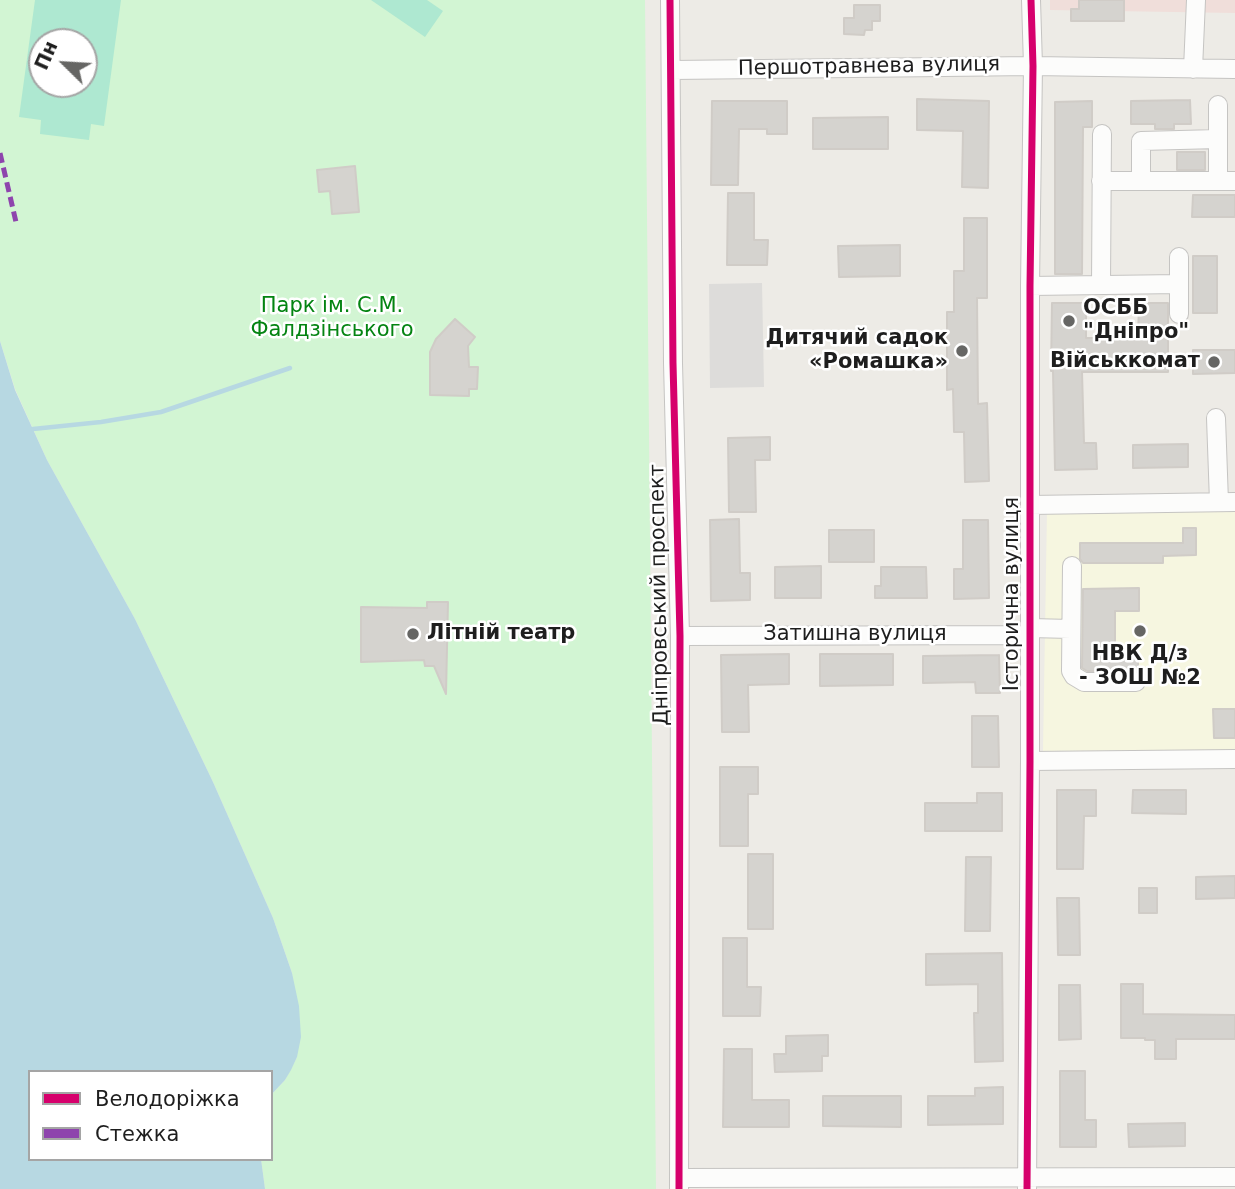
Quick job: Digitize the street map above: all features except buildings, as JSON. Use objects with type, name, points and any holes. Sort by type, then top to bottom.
[{"type":"street","name":"Дніпровський проспект","points":[[670,0],[673,363],[680,636],[679,1184]]},
{"type":"street","name":"Історична вулиця","points":[[1027,1183],[1033,66],[1031,0]]},
{"type":"street","points":[[1193,69],[1196,0]]},
{"type":"street","name":"Першотравнева вулиця","points":[[672,70],[1033,66],[1235,69]]},
{"type":"street","points":[[1101,181],[1226,181],[1218,139],[1218,104]]},
{"type":"street","points":[[1101,285],[1102,134]]},
{"type":"street","points":[[1141,181],[1141,141],[1218,139]]},
{"type":"street","points":[[1179,257],[1179,314]]},
{"type":"street","points":[[1030,286],[1179,284]]},
{"type":"street","points":[[1030,505],[1227,502],[1216,418]]},
{"type":"street","points":[[1072,566],[1071,671],[1084,682],[1136,682]]},
{"type":"street","name":"Затишна вулиця","points":[[680,636],[1030,632],[1071,629]]},
{"type":"street","points":[[1030,761],[1235,758]]},
{"type":"street","points":[[679,1184],[1027,1183],[1235,1177]]},
{"type":"shaded area","points":[[1050,0],[1235,0],[1235,13],[1050,10]]},
{"type":"shaded area","points":[[762,283],[764,387],[710,388],[709,284]]},
{"type":"shaded area","name":"НВК Д/з - ЗОШ №2","points":[[1047,511],[1235,511],[1235,750],[1043,751]]},
{"type":"green space","name":"Парк ім. С.М. Фалдзінського","points":[[0,0],[645,0],[656,1189],[265,1189],[261,1161],[273,1161],[273,1093],[285,1080],[297,1057],[292,973],[273,918],[213,782],[135,619],[47,460],[15,389],[0,341]]},
{"type":"green space","points":[[35,0],[121,0],[104,126],[91,124],[89,140],[40,134],[41,120],[19,117],[28,51],[28,98],[98,98],[98,28],[31,28]]},
{"type":"green space","points":[[371,0],[427,0],[443,11],[425,37]]},
{"type":"water","points":[[0,341],[15,390],[47,460],[135,619],[213,782],[273,918],[292,973],[299,1006],[301,1037],[291,1070],[273,1093],[273,1070],[28,1070],[28,1161],[261,1161],[265,1189],[0,1189]]},
{"type":"waterway","points":[[33,429],[161,412],[290,368]]},
{"type":"marked path","points":[[0,153],[16,222]]},
{"type":"cycle path","points":[[670,0],[673,363],[680,636],[679,1189]]},
{"type":"cycle path","points":[[1027,1189],[1033,66],[1031,0]]},
{"type":"place","name":"ОСББ \"Днiпро\"","points":[[1069,321]]},
{"type":"place","name":"Дитячий садок «Ромашка»","points":[[962,351]]},
{"type":"place","name":"Військкомат","points":[[1214,362]]},
{"type":"place","name":"НВК Д/з - ЗОШ №2","points":[[1140,631]]},
{"type":"place","name":"Літній театр","points":[[413,634]]}]
